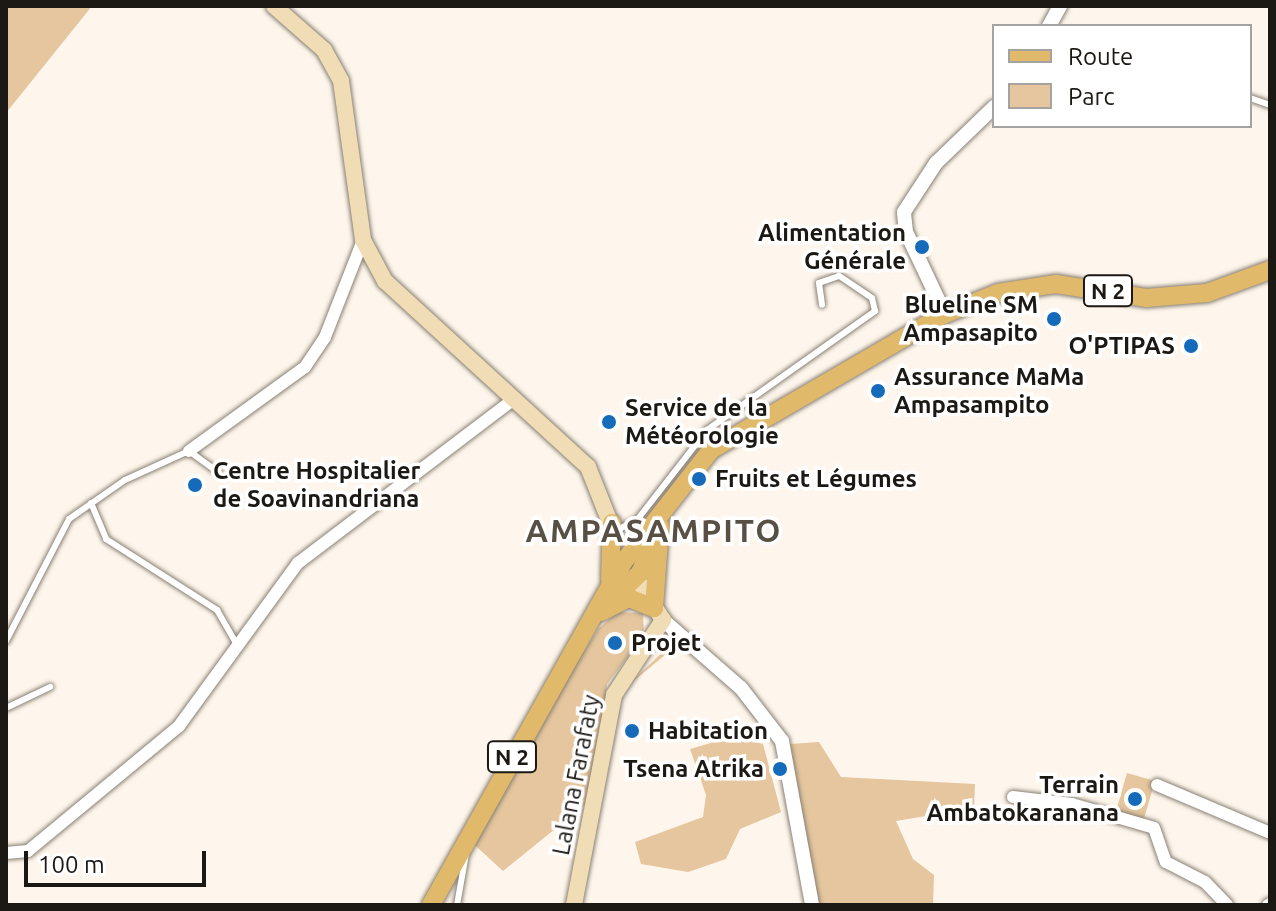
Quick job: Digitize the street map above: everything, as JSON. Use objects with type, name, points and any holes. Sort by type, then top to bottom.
[{"type":"main road","points":[[274,6],[324,50],[341,81],[363,240],[385,281],[588,467],[658,614]]},
{"type":"main road","name":"N 2","points":[[431,905],[466,837],[600,612],[633,567],[662,515],[711,450],[945,314],[998,293],[1056,284],[1146,298],[1207,293],[1270,270]]},
{"type":"main road","points":[[616,526],[641,535],[662,515]]},
{"type":"main road","points":[[658,614],[652,565],[662,515]]},
{"type":"main road","points":[[600,612],[610,581],[616,526]]},
{"type":"main road","points":[[600,612],[629,598],[658,614]]},
{"type":"main road","name":"Lalana Farafaty","points":[[574,905],[614,695],[658,614]]},
{"type":"street","points":[[1050,24],[1060,6]]},
{"type":"street","points":[[945,314],[906,232],[904,212],[936,163],[992,109]]},
{"type":"street","points":[[189,451],[305,367],[325,337],[363,240]]},
{"type":"street","points":[[6,853],[28,851],[179,726],[235,641],[298,563],[514,399]]},
{"type":"street","points":[[658,614],[741,688],[782,741],[812,905]]},
{"type":"street","points":[[1157,785],[1270,833]]},
{"type":"street","points":[[1013,797],[1060,801],[1154,828],[1166,862],[1205,882],[1227,905]]},
{"type":"lane","points":[[616,526],[661,485],[707,430],[875,311],[872,298],[839,276],[819,283],[822,305]]},
{"type":"lane","points":[[6,641],[54,543],[91,503],[189,451],[219,473]]},
{"type":"lane","points":[[91,503],[106,539],[217,610],[235,641]]},
{"type":"lane","points":[[6,708],[50,687]]},
{"type":"lane","points":[[457,905],[466,837]]},
{"type":"green space","points":[[6,6],[92,6],[6,113]]},
{"type":"green space","points":[[618,612],[643,613],[644,636],[607,684],[597,795],[503,871],[466,837],[599,628]]},
{"type":"green space","points":[[672,643],[684,651],[665,655],[625,688]]},
{"type":"green space","points":[[735,736],[763,744],[781,812],[740,829],[726,859],[688,872],[641,864],[635,842],[703,817],[706,795],[690,749]]},
{"type":"green space","points":[[819,742],[841,777],[975,784],[974,808],[896,821],[913,859],[934,875],[933,905],[817,905],[790,744]]},
{"type":"green space","name":"Terrain Ambatokaranana","points":[[1127,773],[1155,781],[1142,825],[1114,817]]},
{"type":"place","name":"Alimentation Générale","points":[[922,247]]},
{"type":"place","name":"Blueline SM Ampasapito","points":[[1054,319]]},
{"type":"place","name":"O'PTIPAS","points":[[1191,346]]},
{"type":"place","name":"Assurance MaMa Ampasampito","points":[[878,391]]},
{"type":"place","name":"Service de la Météorologie","points":[[609,422]]},
{"type":"place","name":"Fruits et Légumes","points":[[699,479]]},
{"type":"place","name":"Centre Hospitalier de Soavinandriana","points":[[195,485]]},
{"type":"place","name":"Projet","points":[[615,643]]},
{"type":"place","name":"Habitation","points":[[632,731]]},
{"type":"place","name":"Tsena Atrika","points":[[780,769]]},
{"type":"place","name":"Terrain Ambatokaranana","points":[[1135,799]]},
{"type":"district","name":"AMPASAMPITO","points":[[654,530]]}]
